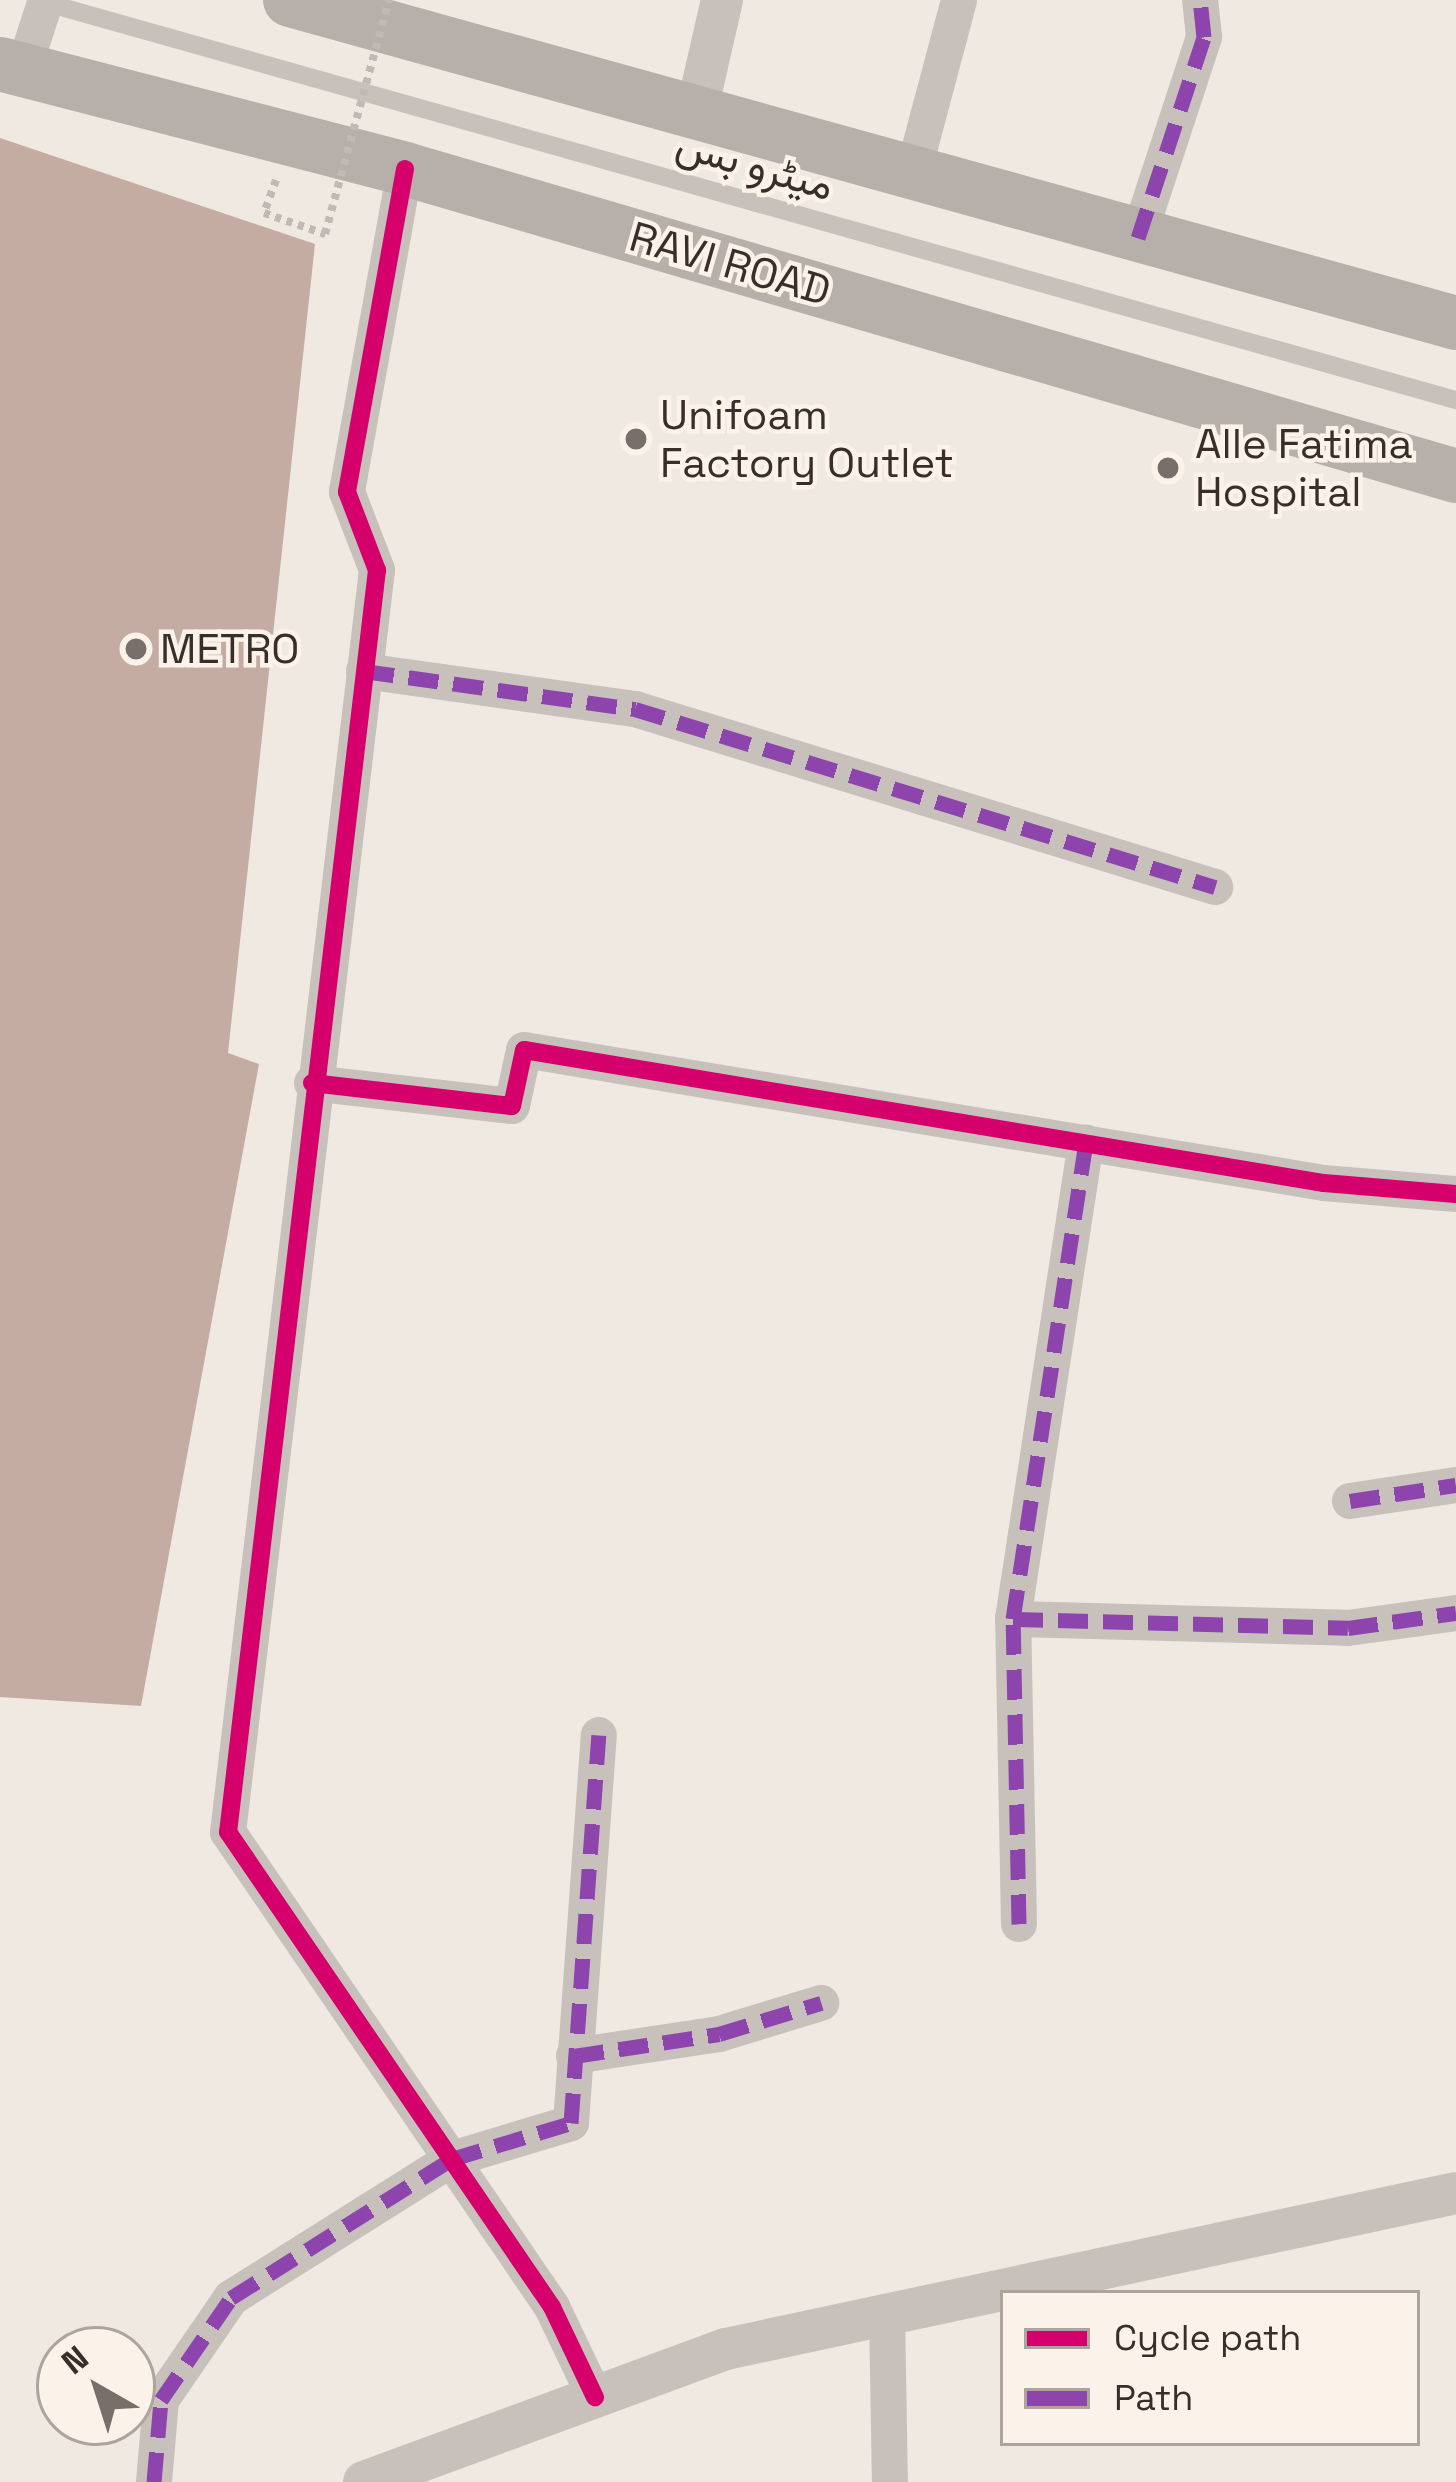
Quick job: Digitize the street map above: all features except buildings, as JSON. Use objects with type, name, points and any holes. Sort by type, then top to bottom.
[{"type":"main road","points":[[290,0],[695,118],[1456,323]]},
{"type":"main road","name":"RAVI ROAD","points":[[11,68],[405,169],[1456,476]]},
{"type":"street","points":[[695,118],[722,0]]},
{"type":"street","points":[[912,177],[959,0]]},
{"type":"street","points":[[1138,238],[1204,37],[1200,0]]},
{"type":"street","points":[[11,68],[42,1]]},
{"type":"street","points":[[405,169],[346,493],[377,569],[312,1083],[228,1832],[552,2307],[595,2397]]},
{"type":"street","points":[[364,671],[635,709],[1216,886]]},
{"type":"street","points":[[312,1083],[512,1106],[524,1050],[1324,1183],[1456,1194]]},
{"type":"street","points":[[1019,1924],[1012,1618],[1086,1143]]},
{"type":"street","points":[[1350,1502],[1456,1485]]},
{"type":"street","points":[[1012,1618],[1348,1628],[1456,1613]]},
{"type":"street","points":[[154,2482],[160,2400],[231,2298],[452,2158],[571,2123],[599,1735]]},
{"type":"street","points":[[574,2056],[719,2034],[821,2003]]},
{"type":"street","points":[[364,2482],[727,2348],[1456,2193]]},
{"type":"street","points":[[887,2314],[890,2482]]},
{"type":"lane","name":"میٹرو بس","points":[[42,1],[1456,400]]},
{"type":"path","points":[[264,213],[326,234],[388,0]]},
{"type":"marked path","points":[[1138,238],[1204,37],[1200,0]]},
{"type":"marked path","points":[[364,671],[635,709],[1215,887]]},
{"type":"marked path","points":[[1019,1924],[1013,1619],[1086,1143]]},
{"type":"marked path","points":[[1350,1501],[1456,1485]]},
{"type":"marked path","points":[[1013,1619],[1348,1628],[1456,1613]]},
{"type":"marked path","points":[[154,2482],[161,2400],[231,2298],[452,2159],[571,2123],[599,1735]]},
{"type":"marked path","points":[[574,2056],[719,2034],[821,2003]]},
{"type":"cycle path","points":[[405,169],[347,492],[377,570],[228,1832],[552,2307],[595,2397]]},
{"type":"cycle path","points":[[312,1083],[512,1106],[524,1050],[1324,1183],[1456,1194]]},
{"type":"place","name":"Unifoam Factory Outlet","points":[[636,439]]},
{"type":"place","name":"Alle Fatima Hospital","points":[[1168,468]]},
{"type":"place","name":"METRO","points":[[136,649]]}]
